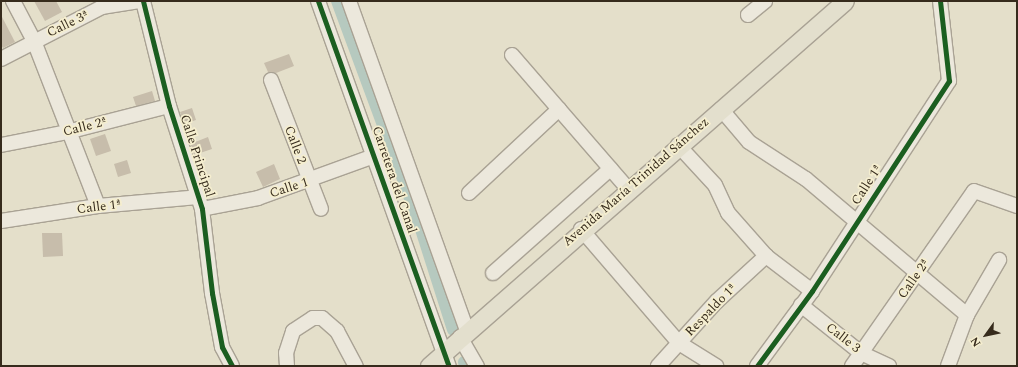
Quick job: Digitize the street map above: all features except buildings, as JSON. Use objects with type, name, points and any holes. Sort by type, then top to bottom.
[{"type":"main road","name":"Avenida María Trinidad Sánchez","points":[[428,366],[446,359],[463,334],[581,229],[845,1]]},
{"type":"street","points":[[13,1],[34,41],[68,132],[98,206]]},
{"type":"street","name":"Calle 3ª","points":[[1,59],[102,7],[139,1]]},
{"type":"street","name":"Calle Principal","points":[[143,1],[169,106],[200,203],[212,293],[222,347],[232,366]]},
{"type":"street","name":"Carretera del Canal","points":[[318,1],[446,359]]},
{"type":"street","name":"Carretera del Canal","points":[[349,1],[463,334],[477,366]]},
{"type":"street","points":[[748,14],[765,1]]},
{"type":"street","name":"Calle 1ª","points":[[757,366],[812,291],[949,81],[940,1]]},
{"type":"street","points":[[512,55],[628,189]]},
{"type":"street","name":"Calle 2","points":[[271,80],[309,182],[322,209]]},
{"type":"street","name":"Calle 2ª","points":[[1,145],[68,132],[169,106]]},
{"type":"street","points":[[469,193],[559,109]]},
{"type":"street","points":[[721,109],[749,142],[806,179],[856,223],[967,315]]},
{"type":"street","points":[[678,145],[714,185],[728,213],[766,256],[812,291]]},
{"type":"street","name":"Calle 1","points":[[200,203],[258,198],[309,182],[374,156]]},
{"type":"street","points":[[493,273],[610,169]]},
{"type":"street","name":"Calle 2ª","points":[[852,366],[918,273],[974,190],[1017,206]]},
{"type":"street","name":"Calle 1ª","points":[[1,221],[98,206],[200,203]]},
{"type":"street","points":[[581,229],[679,344],[716,366]]},
{"type":"street","name":"Respaldo 1ª","points":[[658,366],[717,301],[766,256]]},
{"type":"street","points":[[948,366],[967,315],[999,260]]},
{"type":"street","name":"Calle 3","points":[[801,305],[861,354],[889,366]]},
{"type":"street","points":[[287,366],[286,353],[293,331],[313,318],[322,318],[337,331],[356,366]]},
{"type":"waterway","points":[[337,1],[418,220],[453,330]]},
{"type":"waterway","points":[[464,362],[465,366]]},
{"type":"cycle path","points":[[143,1],[169,106],[202,209],[212,293],[222,347],[232,366]]},
{"type":"cycle path","points":[[318,1],[449,366]]},
{"type":"cycle path","points":[[757,366],[812,291],[949,81],[940,1]]}]
